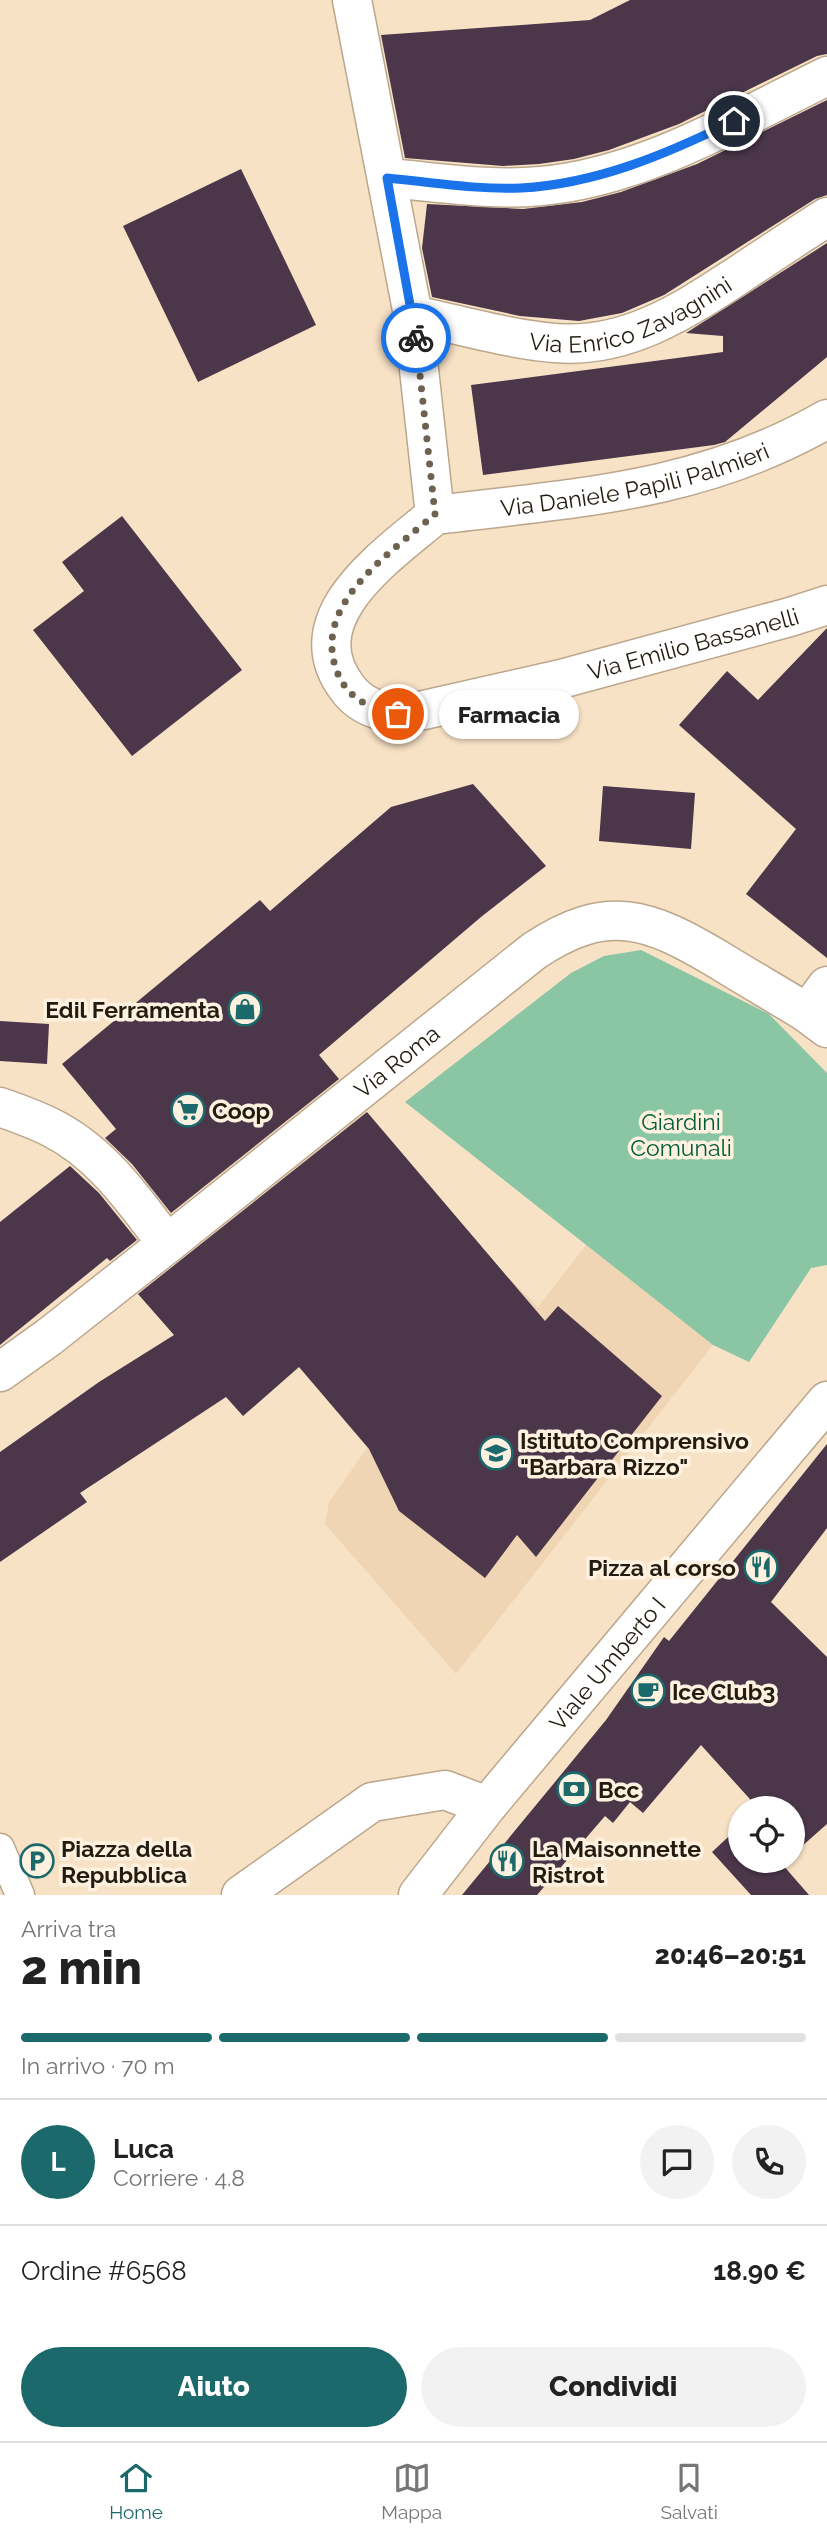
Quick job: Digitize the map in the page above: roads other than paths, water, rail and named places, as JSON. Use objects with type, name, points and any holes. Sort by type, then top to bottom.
[{"type":"street","points":[[352,0],[413,315],[435,514]]},
{"type":"street","points":[[387,178],[517,188],[593,177],[636,164],[686,143],[827,76]]},
{"type":"street","name":"Via Enrico Zavagnini","points":[[413,315],[542,342],[573,344],[611,340],[652,326],[697,302],[827,217]]},
{"type":"street","name":"Via Daniele Papili Palmieri","points":[[435,514],[593,496],[659,485],[705,473],[765,452],[827,419]]},
{"type":"street","name":"Via Emilio Bassanelli","points":[[435,514],[363,577],[338,613],[331,649],[341,680],[352,694],[366,705],[381,711],[398,714],[415,712],[548,682],[827,605]]},
{"type":"street","name":"Via Roma","points":[[0,1373],[167,1244],[534,951],[550,940],[579,927],[607,920],[622,920],[665,930],[820,1009]]},
{"type":"street","points":[[0,1107],[51,1127],[83,1147],[127,1191],[167,1244]]},
{"type":"street","name":"Viale Umberto I","points":[[418,1895],[487,1806],[827,1401]]},
{"type":"street","points":[[240,1895],[372,1802],[445,1790],[487,1806]]},
{"type":"lane","points":[[0,1848],[20,1895]]},
{"type":"place","name":"Farmacia","points":[[398,714]]},
{"type":"place","name":"Edil Ferramenta","points":[[245,1009]]},
{"type":"place","name":"Coop","points":[[188,1110]]},
{"type":"place","name":"Istituto Comprensivo \"Barbara Rizzo\"","points":[[496,1453]]},
{"type":"place","name":"Pizza al corso","points":[[761,1567]]},
{"type":"place","name":"Ice Club3","points":[[648,1691]]},
{"type":"place","name":"Bcc","points":[[574,1789]]},
{"type":"place","name":"Piazza della Repubblica","points":[[37,1861]]},
{"type":"place","name":"La Maisonnette Ristrot","points":[[507,1861]]},
{"type":"park label","name":"Giardini Comunali","points":[[681,1134]]}]
